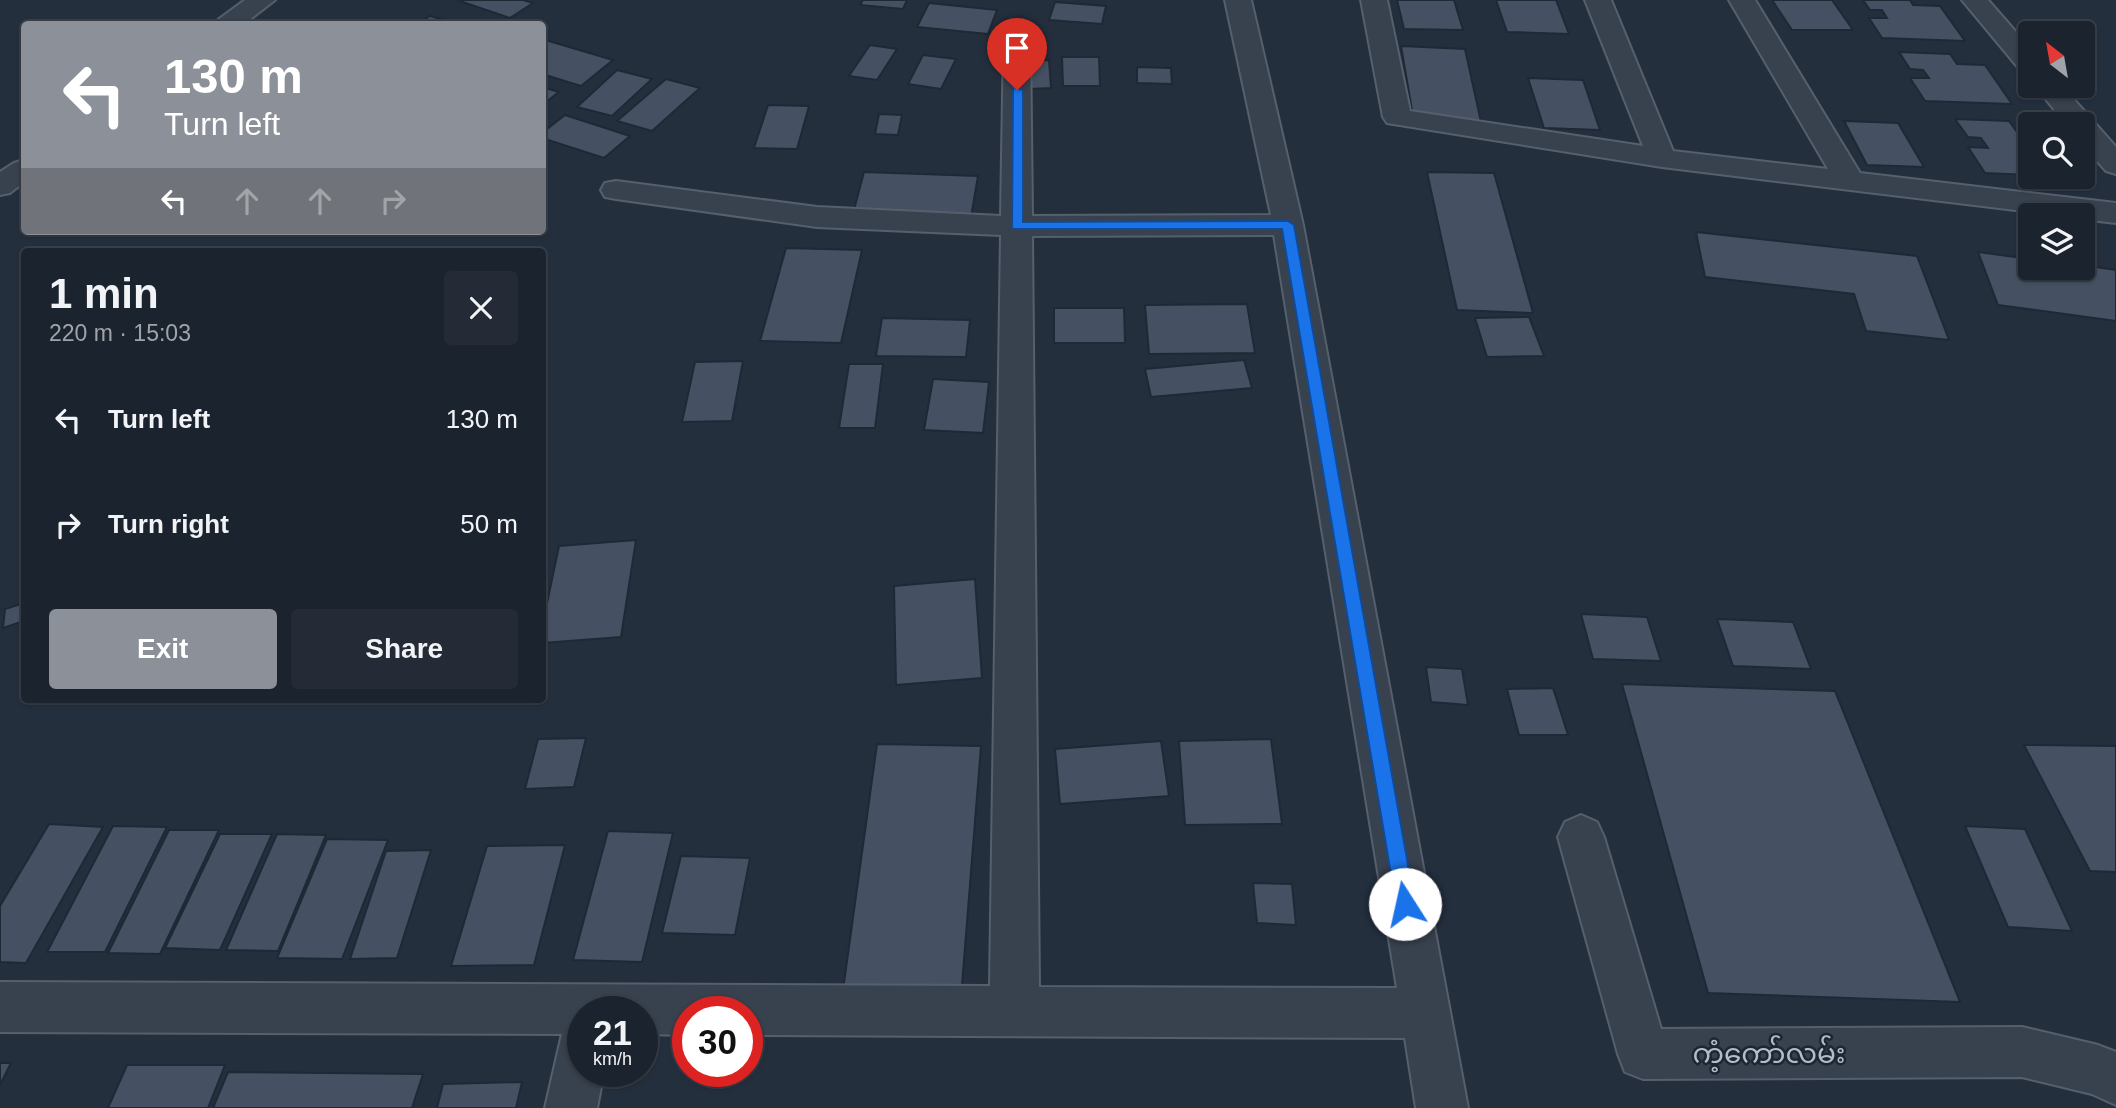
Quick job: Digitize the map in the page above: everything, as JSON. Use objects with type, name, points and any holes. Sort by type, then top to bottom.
[{"type":"street","points":[[232,21],[262,0]]},
{"type":"street","points":[[1238,0],[1288,225],[1442,1108]]},
{"type":"street","points":[[1374,0],[1397,117],[1662,158],[2116,214]]},
{"type":"street","points":[[1598,0],[1662,158]]},
{"type":"street","points":[[1742,0],[1849,179]]},
{"type":"street","points":[[1975,0],[2018,51]]},
{"type":"street","points":[[1014,1011],[1017,36]]},
{"type":"street","points":[[2058,98],[2071,112]]},
{"type":"street","points":[[2095,140],[2116,165]]},
{"type":"street","points":[[0,187],[21,171]]},
{"type":"street","points":[[616,190],[817,217],[1016,226],[1288,225]]},
{"type":"street","name":"ကံ့ကော်လမ်း","points":[[1581,837],[1643,1054],[2022,1052],[2098,1070],[2116,1079]]},
{"type":"street","points":[[0,1007],[567,1021]]},
{"type":"street","points":[[658,1020],[1014,1011],[1424,1013]]},
{"type":"street","points":[[571,1108],[575,1087]]},
{"type":"building","points":[[457,0],[523,0],[533,3],[510,18]]},
{"type":"building","points":[[863,0],[907,0],[903,9],[860,5]]},
{"type":"building","points":[[1397,0],[1454,0],[1463,30],[1404,29]]},
{"type":"building","points":[[1496,0],[1556,0],[1569,34],[1507,32]]},
{"type":"building","points":[[1772,0],[1832,0],[1853,30],[1792,30]]},
{"type":"building","points":[[1863,0],[1910,0],[1913,5],[1940,6],[1965,41],[1882,38],[1869,18],[1887,18],[1882,10],[1870,10]]},
{"type":"building","points":[[1055,2],[1106,6],[1102,24],[1049,20]]},
{"type":"building","points":[[929,3],[997,10],[988,34],[917,27]]},
{"type":"building","points":[[430,16],[448,21],[422,21]]},
{"type":"building","points":[[546,40],[613,60],[581,86],[546,75]]},
{"type":"building","points":[[870,45],[897,49],[877,80],[849,76]]},
{"type":"building","points":[[1401,46],[1465,49],[1483,131],[1415,128]]},
{"type":"building","points":[[1899,52],[1950,54],[1957,64],[1985,65],[2012,104],[1925,101],[1910,78],[1929,78],[1923,70],[1910,69]]},
{"type":"building","points":[[923,55],[956,59],[941,89],[908,84]]},
{"type":"building","points":[[1062,57],[1099,57],[1100,86],[1063,86]]},
{"type":"building","points":[[1049,60],[1051,88],[1029,89],[1028,61]]},
{"type":"building","points":[[1137,67],[1171,68],[1172,84],[1137,83]]},
{"type":"building","points":[[617,70],[652,79],[612,116],[577,107]]},
{"type":"building","points":[[1528,78],[1583,80],[1600,130],[1544,128]]},
{"type":"building","points":[[666,79],[700,88],[652,131],[617,121]]},
{"type":"building","points":[[546,88],[559,92],[546,102]]},
{"type":"building","points":[[768,105],[809,106],[797,149],[754,148]]},
{"type":"building","points":[[879,114],[902,115],[898,135],[875,134]]},
{"type":"building","points":[[565,115],[630,136],[604,158],[546,139],[546,130]]},
{"type":"building","points":[[1955,119],[2009,121],[2018,132],[2018,174],[1985,173],[1968,147],[1988,148],[1981,138],[1968,137]]},
{"type":"building","points":[[1844,121],[1898,123],[1924,167],[1867,165]]},
{"type":"building","points":[[864,172],[978,176],[969,229],[850,225]]},
{"type":"building","points":[[1427,172],[1494,173],[1533,313],[1457,310]]},
{"type":"building","points":[[1696,232],[1917,256],[1949,340],[1866,331],[1854,294],[1705,277]]},
{"type":"building","points":[[786,248],[862,250],[841,343],[760,341]]},
{"type":"building","points":[[1978,252],[2018,257],[2018,280],[2095,280],[2095,267],[2116,270],[2116,321],[1998,305]]},
{"type":"building","points":[[1247,304],[1255,353],[1149,354],[1145,305]]},
{"type":"building","points":[[1054,308],[1124,308],[1125,343],[1054,343]]},
{"type":"building","points":[[1529,317],[1544,356],[1487,357],[1475,318]]},
{"type":"building","points":[[882,318],[970,320],[966,357],[876,356]]},
{"type":"building","points":[[1244,360],[1252,388],[1151,397],[1145,369]]},
{"type":"building","points":[[743,361],[732,421],[682,422],[695,362]]},
{"type":"building","points":[[849,364],[883,364],[875,428],[839,428]]},
{"type":"building","points":[[933,379],[989,382],[983,433],[924,430]]},
{"type":"building","points":[[636,540],[621,637],[546,643],[546,608],[559,546]]},
{"type":"building","points":[[975,579],[982,678],[896,685],[894,586]]},
{"type":"building","points":[[21,604],[21,622],[3,628],[5,609]]},
{"type":"building","points":[[1581,614],[1647,617],[1661,661],[1593,659]]},
{"type":"building","points":[[1717,619],[1793,622],[1811,669],[1733,666]]},
{"type":"building","points":[[1426,667],[1462,669],[1468,705],[1431,702]]},
{"type":"building","points":[[1622,684],[1835,691],[1960,1002],[1708,993]]},
{"type":"building","points":[[1553,688],[1568,735],[1519,735],[1507,689]]},
{"type":"building","points":[[586,738],[574,787],[525,789],[538,739]]},
{"type":"building","points":[[1271,739],[1282,824],[1185,825],[1179,741]]},
{"type":"building","points":[[1161,741],[1169,796],[1060,804],[1055,749]]},
{"type":"building","points":[[877,744],[981,746],[959,1023],[839,1019]]},
{"type":"building","points":[[2024,745],[2116,746],[2116,872],[2090,871]]},
{"type":"building","points":[[49,824],[103,827],[26,963],[0,962],[0,906]]},
{"type":"building","points":[[113,826],[167,827],[105,952],[47,952]]},
{"type":"building","points":[[1965,826],[2025,829],[2072,931],[2008,927]]},
{"type":"building","points":[[169,830],[219,830],[160,954],[108,953]]},
{"type":"building","points":[[608,831],[673,833],[642,962],[573,960]]},
{"type":"building","points":[[220,834],[272,834],[220,950],[165,948]]},
{"type":"building","points":[[277,834],[326,835],[278,951],[226,950]]},
{"type":"building","points":[[327,839],[388,840],[342,959],[277,958]]},
{"type":"building","points":[[565,845],[534,965],[451,966],[487,846]]},
{"type":"building","points":[[431,850],[397,958],[350,959],[386,851]]},
{"type":"building","points":[[681,856],[750,858],[735,935],[662,933]]},
{"type":"building","points":[[1253,883],[1292,884],[1296,925],[1257,923]]},
{"type":"building","points":[[0,1063],[11,1063],[0,1085]]},
{"type":"building","points":[[127,1065],[225,1065],[208,1108],[108,1108]]},
{"type":"building","points":[[228,1072],[423,1074],[412,1108],[213,1108]]},
{"type":"building","points":[[522,1082],[516,1108],[437,1108],[443,1084]]},
{"type":"route","points":[[1017,90],[1016,226],[1288,225],[1405,904]]}]
